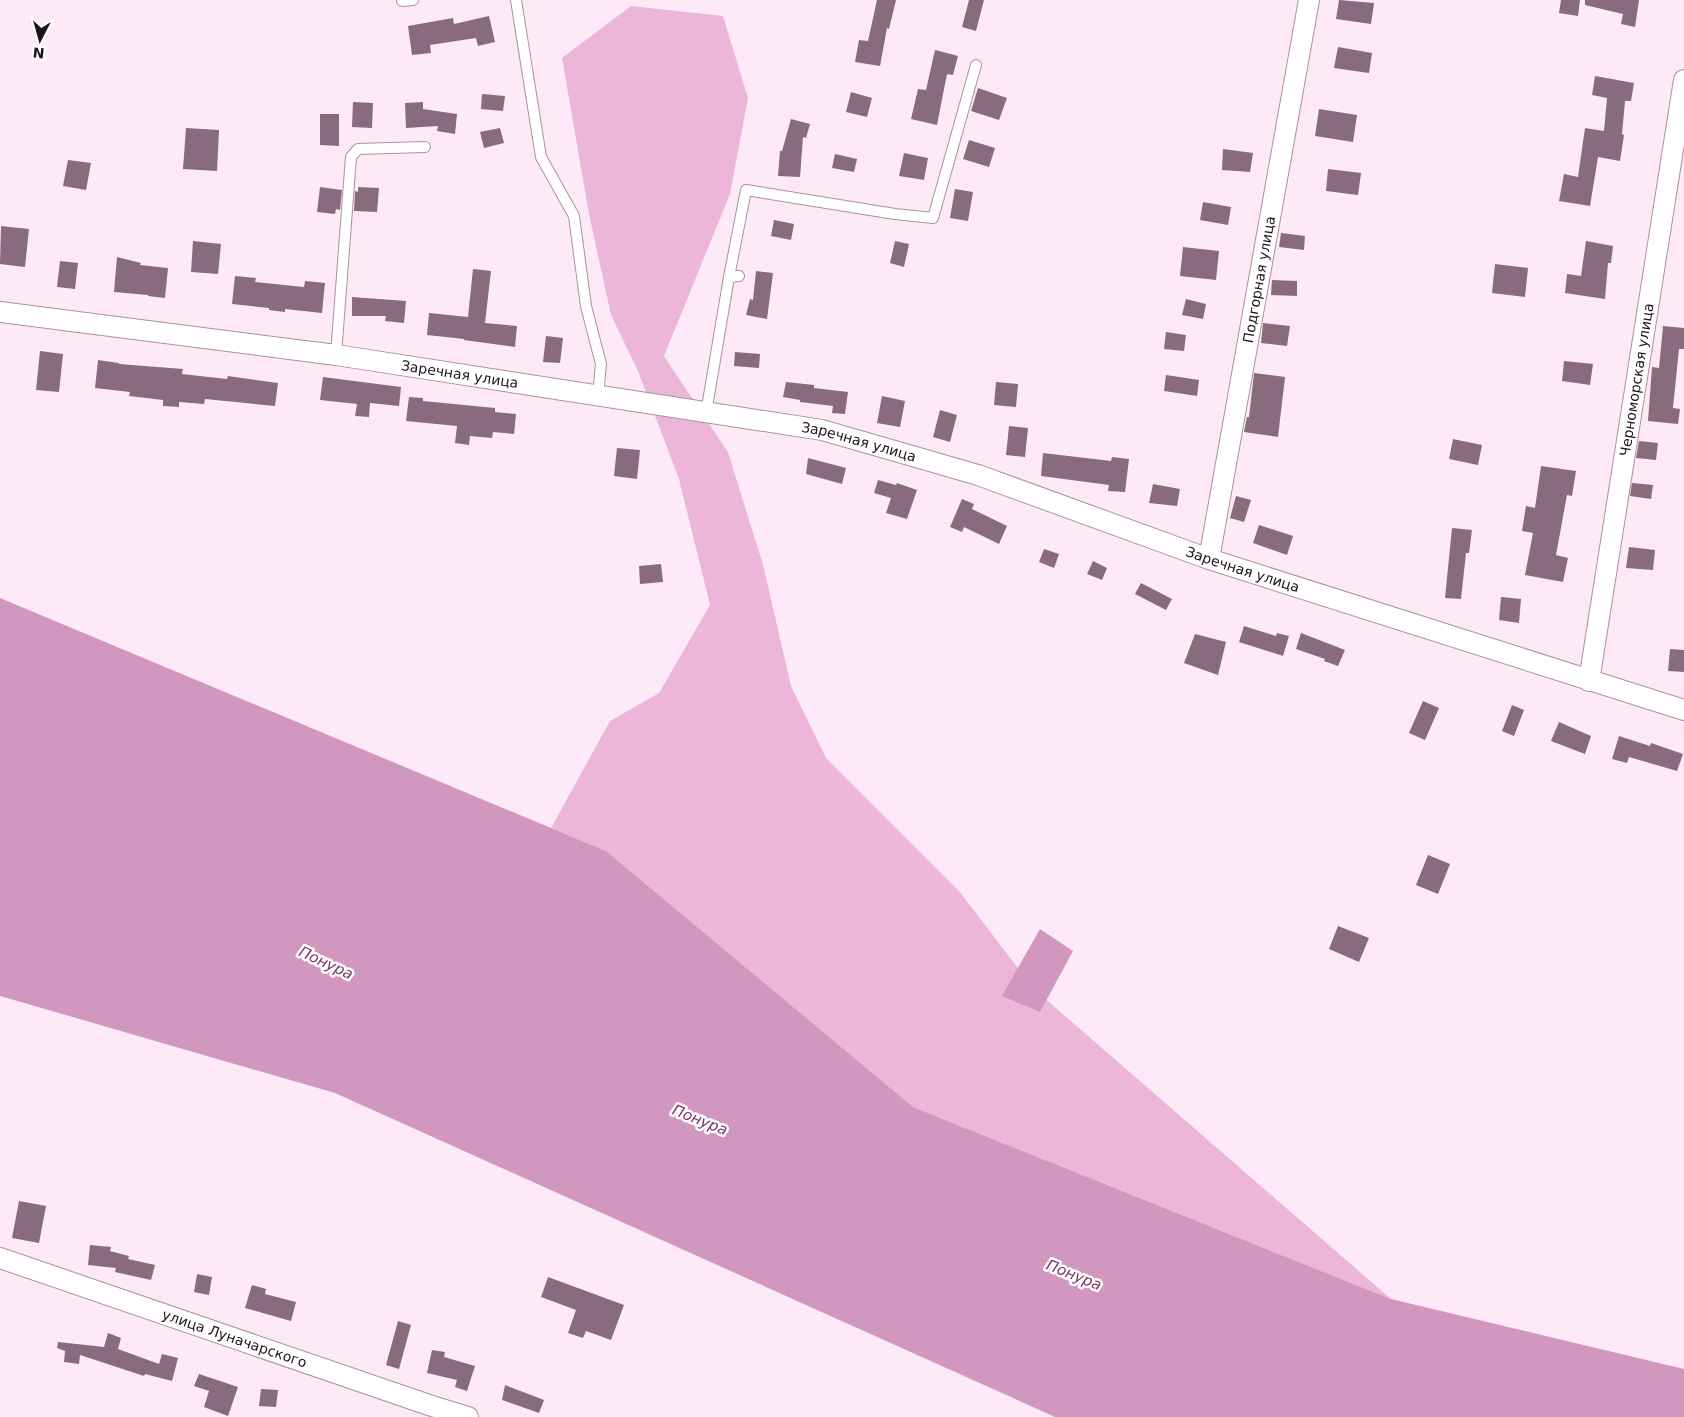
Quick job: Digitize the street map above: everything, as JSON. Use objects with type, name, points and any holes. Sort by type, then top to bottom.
[{"type":"street","name":"Подгорная улица","points":[[1209,559],[1309,0]]},
{"type":"street","name":"Черноморская улица","points":[[1589,681],[1684,80]]},
{"type":"street","name":"Заречная улица","points":[[0,312],[336,355],[822,430],[978,475],[1209,559],[1684,710]]},
{"type":"street","name":"улица Луначарского","points":[[0,1258],[413,1400],[468,1417]]},
{"type":"lane","points":[[402,1],[413,0]]},
{"type":"lane","points":[[516,0],[541,157],[574,216],[586,306],[601,364],[598,396]]},
{"type":"lane","points":[[706,413],[734,277],[746,190],[895,214],[933,218],[976,65]]},
{"type":"lane","points":[[336,355],[350,157],[358,149],[425,147]]},
{"type":"shaded area","points":[[631,6],[723,16],[748,98],[730,194],[664,356],[728,452],[763,565],[791,686],[826,758],[959,891],[1034,989],[1391,1299],[913,1107],[606,851],[551,828],[610,721],[659,693],[710,605],[679,479],[638,371],[611,315],[589,214],[562,58]]},
{"type":"water","name":"Понура","points":[[0,598],[606,851],[913,1107],[1391,1299],[1684,1369],[1684,1417],[1055,1417],[335,1093],[0,996]]},
{"type":"water","points":[[1040,929],[1073,951],[1040,1012],[1002,996]]},
{"type":"building","points":[[877,0],[896,0],[889,29],[887,28],[880,66],[855,62],[859,40],[868,41]]},
{"type":"building","points":[[969,0],[984,0],[976,31],[962,27]]},
{"type":"building","points":[[1339,0],[1374,3],[1371,24],[1336,19]]},
{"type":"building","points":[[1561,0],[1580,0],[1578,16],[1559,13]]},
{"type":"building","points":[[1585,0],[1639,0],[1635,27],[1621,24],[1623,14],[1585,5]]},
{"type":"building","points":[[489,16],[495,42],[478,46],[476,38],[430,45],[431,53],[412,55],[408,26],[453,18],[454,24]]},
{"type":"building","points":[[1338,47],[1372,53],[1369,73],[1334,68]]},
{"type":"building","points":[[935,50],[958,56],[953,75],[947,74],[937,125],[911,119],[918,89],[926,90]]},
{"type":"building","points":[[1595,76],[1634,83],[1631,101],[1625,101],[1622,134],[1624,135],[1620,161],[1598,157],[1590,206],[1559,201],[1564,174],[1578,177],[1585,128],[1604,131],[1607,98],[1592,95]]},
{"type":"building","points":[[978,88],[1007,98],[999,120],[971,111]]},
{"type":"building","points":[[851,92],[872,98],[867,117],[846,112]]},
{"type":"building","points":[[482,94],[505,96],[503,111],[481,109]]},
{"type":"building","points":[[353,102],[373,103],[372,128],[352,127]]},
{"type":"building","points":[[423,102],[423,109],[457,114],[455,134],[437,131],[438,126],[406,128],[405,103]]},
{"type":"building","points":[[1319,109],[1357,115],[1353,142],[1315,136]]},
{"type":"building","points":[[320,114],[339,114],[339,146],[320,145]]},
{"type":"building","points":[[791,119],[810,124],[806,138],[803,137],[800,177],[778,176],[780,151],[782,151]]},
{"type":"building","points":[[186,128],[219,130],[217,171],[183,169]]},
{"type":"building","points":[[500,128],[504,143],[484,148],[480,132]]},
{"type":"building","points":[[969,140],[995,148],[989,167],[963,159]]},
{"type":"building","points":[[1223,149],[1253,153],[1250,172],[1222,170]]},
{"type":"building","points":[[904,153],[928,158],[924,180],[899,176]]},
{"type":"building","points":[[835,154],[857,159],[854,172],[832,168]]},
{"type":"building","points":[[68,160],[91,163],[86,190],[63,186]]},
{"type":"building","points":[[1328,169],[1361,173],[1358,195],[1326,191]]},
{"type":"building","points":[[320,187],[342,190],[340,210],[336,209],[335,214],[317,212]]},
{"type":"building","points":[[358,187],[379,188],[377,212],[354,211],[355,191],[358,192]]},
{"type":"building","points":[[955,189],[973,192],[968,221],[950,218]]},
{"type":"building","points":[[1203,202],[1231,207],[1228,225],[1200,220]]},
{"type":"building","points":[[774,220],[794,224],[791,240],[771,236]]},
{"type":"building","points":[[1,226],[29,229],[25,267],[0,264]]},
{"type":"building","points":[[1281,233],[1305,236],[1304,250],[1279,247]]},
{"type":"building","points":[[193,241],[221,244],[218,274],[191,272]]},
{"type":"building","points":[[895,241],[909,244],[904,267],[890,263]]},
{"type":"building","points":[[1586,241],[1613,246],[1611,263],[1608,263],[1605,299],[1565,293],[1567,274],[1581,276]]},
{"type":"building","points":[[1183,247],[1219,251],[1216,280],[1180,276]]},
{"type":"building","points":[[117,257],[141,263],[140,265],[168,268],[165,298],[114,292]]},
{"type":"building","points":[[60,261],[78,263],[75,289],[57,287]]},
{"type":"building","points":[[1495,264],[1528,268],[1525,297],[1492,293]]},
{"type":"building","points":[[473,269],[491,271],[485,323],[517,326],[515,347],[427,335],[429,313],[468,317]]},
{"type":"building","points":[[756,271],[773,273],[767,319],[746,315],[750,299],[753,300]]},
{"type":"building","points":[[235,276],[256,278],[255,282],[304,287],[305,281],[325,283],[322,313],[285,309],[285,312],[269,310],[269,308],[232,304]]},
{"type":"building","points":[[1272,280],[1297,281],[1297,296],[1271,295]]},
{"type":"building","points":[[352,297],[406,301],[404,323],[385,321],[386,316],[352,316]]},
{"type":"building","points":[[1186,299],[1206,304],[1203,319],[1182,315]]},
{"type":"building","points":[[1263,323],[1290,326],[1287,346],[1261,343]]},
{"type":"building","points":[[1663,326],[1684,328],[1684,349],[1679,349],[1673,408],[1680,409],[1678,424],[1648,421],[1652,367],[1659,368]]},
{"type":"building","points":[[1166,332],[1186,335],[1184,351],[1164,349]]},
{"type":"building","points":[[546,336],[563,338],[560,363],[543,362]]},
{"type":"building","points":[[40,351],[63,354],[59,392],[36,390]]},
{"type":"building","points":[[735,352],[760,354],[759,368],[734,366]]},
{"type":"building","points":[[98,360],[119,364],[183,369],[182,374],[227,379],[228,376],[278,383],[275,406],[205,399],[204,404],[179,402],[179,407],[163,406],[163,400],[129,396],[130,392],[95,388]]},
{"type":"building","points":[[1564,361],[1593,364],[1590,385],[1562,381]]},
{"type":"building","points":[[1254,373],[1285,377],[1278,437],[1244,432],[1247,417],[1249,417]]},
{"type":"building","points":[[1166,375],[1199,380],[1197,396],[1164,391]]},
{"type":"building","points":[[323,377],[401,387],[399,406],[370,403],[369,417],[355,416],[357,404],[320,400]]},
{"type":"building","points":[[786,382],[848,392],[845,414],[832,413],[833,406],[800,402],[800,400],[783,397]]},
{"type":"building","points":[[996,382],[1018,384],[1016,407],[994,405]]},
{"type":"building","points":[[882,396],[905,401],[900,427],[877,423]]},
{"type":"building","points":[[409,397],[423,398],[423,401],[495,408],[495,412],[516,414],[514,434],[493,432],[492,438],[470,436],[469,445],[455,443],[457,426],[406,421]]},
{"type":"building","points":[[940,410],[957,415],[950,442],[933,437]]},
{"type":"building","points":[[1009,426],[1028,428],[1025,457],[1006,455]]},
{"type":"building","points":[[1453,439],[1482,445],[1478,465],[1449,459]]},
{"type":"building","points":[[1639,441],[1658,443],[1656,460],[1636,458]]},
{"type":"building","points":[[617,448],[640,450],[637,479],[614,476]]},
{"type":"building","points":[[1043,453],[1111,461],[1112,457],[1129,459],[1125,492],[1108,491],[1109,485],[1041,476]]},
{"type":"building","points":[[808,458],[846,468],[842,484],[806,474]]},
{"type":"building","points":[[1541,466],[1576,471],[1572,496],[1567,495],[1556,555],[1568,558],[1563,582],[1525,575],[1533,533],[1522,531],[1526,506],[1535,508]]},
{"type":"building","points":[[878,480],[896,485],[897,483],[917,490],[907,519],[886,513],[891,498],[874,493]]},
{"type":"building","points":[[1632,483],[1653,485],[1651,499],[1630,496]]},
{"type":"building","points":[[1153,484],[1180,489],[1177,506],[1149,503]]},
{"type":"building","points":[[1236,496],[1251,500],[1244,522],[1230,518]]},
{"type":"building","points":[[962,499],[974,504],[972,509],[1007,526],[999,544],[964,527],[962,532],[950,527]]},
{"type":"building","points":[[1259,525],[1293,536],[1287,555],[1253,543]]},
{"type":"building","points":[[1452,528],[1472,530],[1469,553],[1466,553],[1461,599],[1445,598]]},
{"type":"building","points":[[1629,547],[1655,550],[1653,570],[1626,568]]},
{"type":"building","points":[[1044,549],[1059,554],[1054,568],[1039,562]]},
{"type":"building","points":[[1093,561],[1107,568],[1102,580],[1087,574]]},
{"type":"building","points":[[661,564],[663,582],[640,584],[639,566]]},
{"type":"building","points":[[1141,583],[1172,599],[1166,610],[1135,594]]},
{"type":"building","points":[[1501,597],[1521,599],[1519,623],[1499,620]]},
{"type":"building","points":[[1244,626],[1276,636],[1277,633],[1289,636],[1283,656],[1239,642]]},
{"type":"building","points":[[1301,633],[1345,650],[1338,666],[1324,661],[1325,659],[1296,649]]},
{"type":"building","points":[[1195,634],[1226,642],[1218,675],[1184,663]]},
{"type":"building","points":[[1670,649],[1684,650],[1684,672],[1668,671]]},
{"type":"building","points":[[1423,701],[1439,708],[1425,740],[1409,733]]},
{"type":"building","points":[[1512,705],[1524,710],[1514,736],[1502,731]]},
{"type":"building","points":[[1559,722],[1591,736],[1585,754],[1551,741]]},
{"type":"building","points":[[1619,736],[1650,746],[1651,743],[1683,754],[1677,771],[1629,757],[1627,763],[1612,759]]},
{"type":"building","points":[[1428,855],[1450,864],[1438,894],[1416,885]]},
{"type":"building","points":[[1338,926],[1369,938],[1359,962],[1329,949]]},
{"type":"building","points":[[19,1201],[46,1206],[39,1243],[12,1238]]},
{"type":"building","points":[[90,1245],[111,1247],[110,1251],[129,1256],[128,1259],[155,1265],[151,1280],[115,1272],[116,1268],[88,1265]]},
{"type":"building","points":[[197,1274],[212,1277],[209,1295],[194,1292]]},
{"type":"building","points":[[548,1277],[624,1305],[611,1340],[586,1331],[583,1338],[568,1333],[576,1310],[541,1297]]},
{"type":"building","points":[[252,1285],[266,1289],[265,1294],[296,1302],[291,1321],[245,1308]]},
{"type":"building","points":[[398,1321],[411,1325],[399,1369],[386,1365]]},
{"type":"building","points":[[108,1333],[121,1338],[118,1349],[159,1364],[162,1354],[178,1358],[172,1381],[145,1374],[144,1376],[80,1355],[79,1364],[64,1362],[65,1351],[57,1348],[58,1342],[104,1347]]},
{"type":"building","points":[[432,1350],[445,1352],[444,1357],[475,1366],[467,1391],[455,1387],[457,1380],[427,1373]]},
{"type":"building","points":[[199,1374],[238,1387],[228,1416],[204,1407],[209,1391],[194,1386]]},
{"type":"building","points":[[505,1385],[544,1400],[539,1413],[502,1400]]},
{"type":"building","points":[[261,1389],[278,1390],[276,1407],[259,1406]]}]
